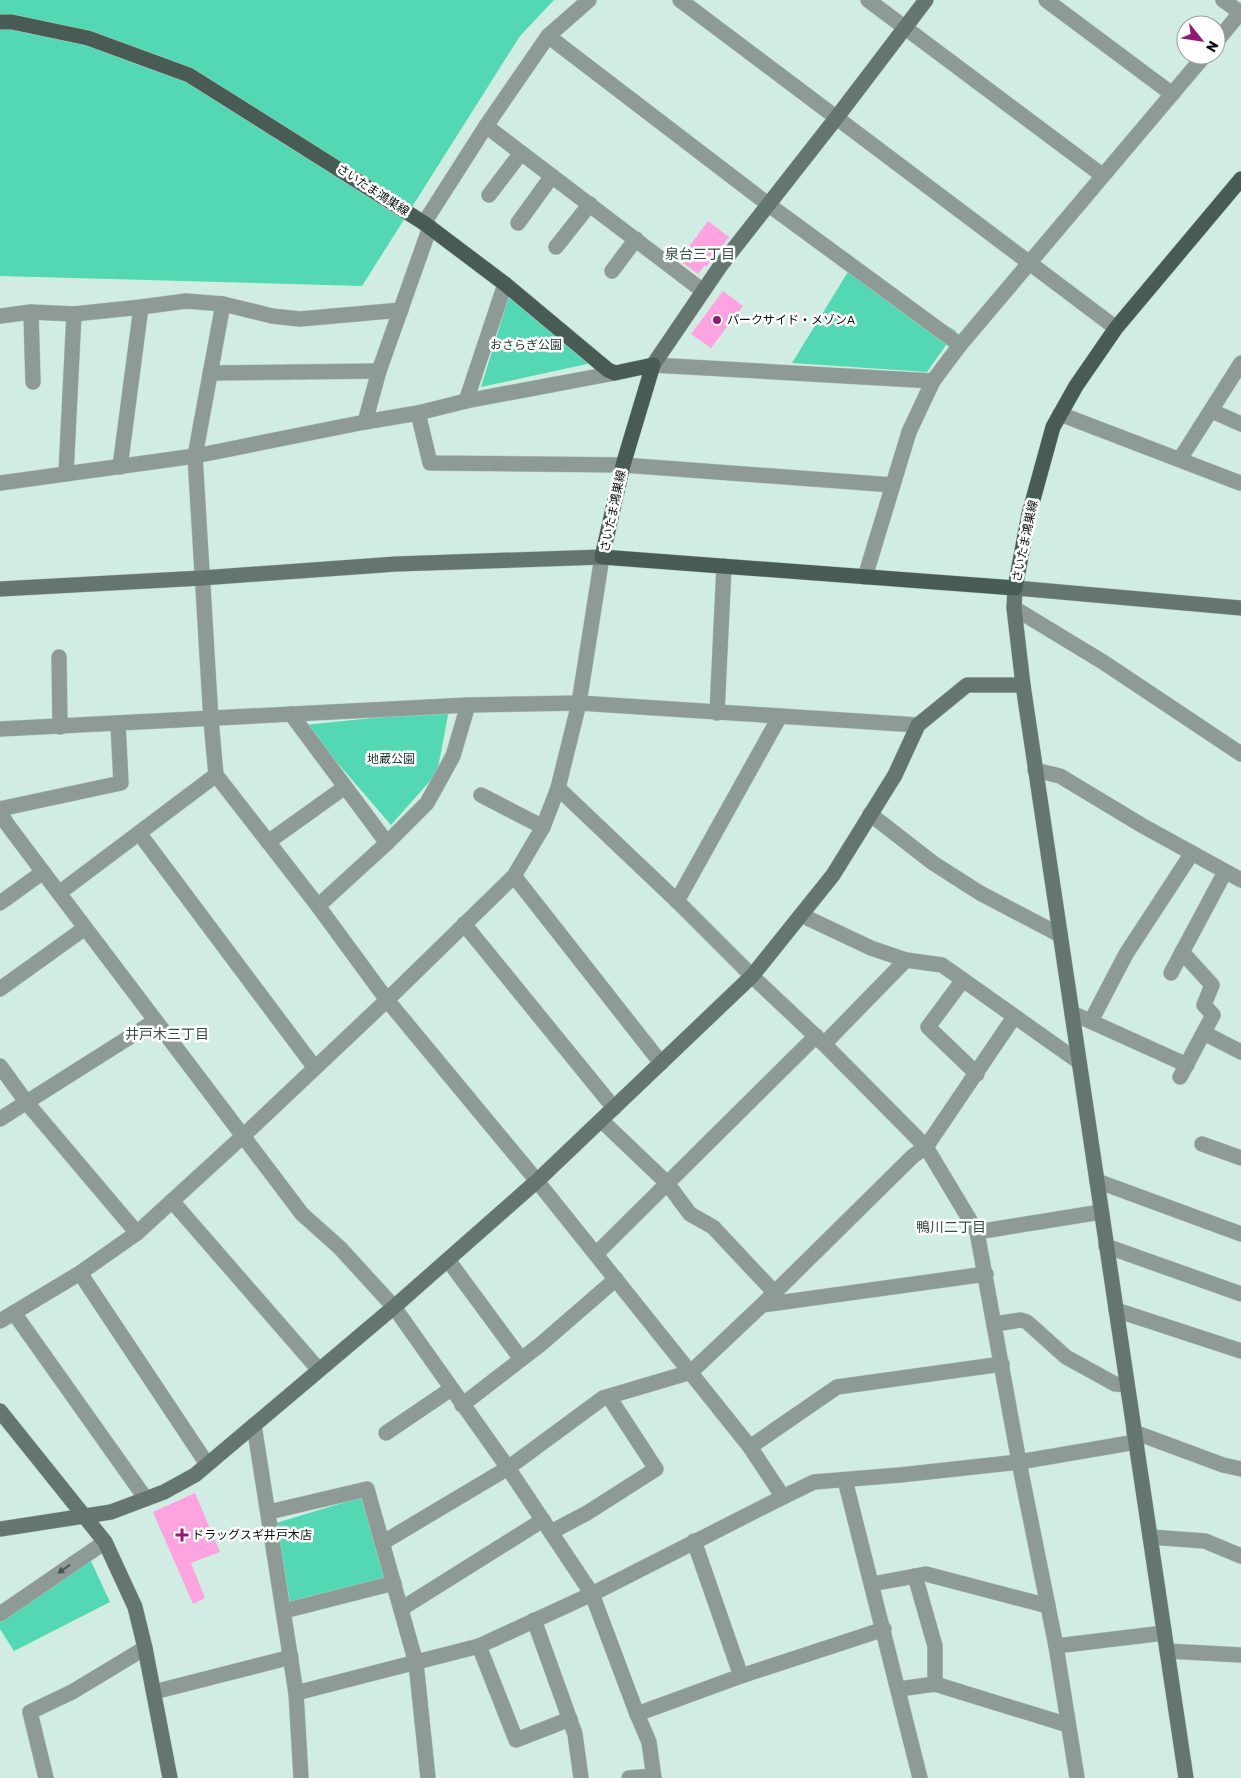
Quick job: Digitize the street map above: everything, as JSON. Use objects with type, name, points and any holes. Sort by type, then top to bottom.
[{"type":"main road","name":"さいたま鴻巣線","points":[[0,22],[12,22],[88,38],[189,75],[427,225],[505,284],[608,370],[615,373]]},
{"type":"main road","name":"さいたま鴻巣線","points":[[653,365],[623,466],[602,557],[1015,588],[1029,514],[1053,427],[1060,414],[1076,386],[1116,328],[1241,179]]},
{"type":"main road","points":[[615,373],[653,365]]},
{"type":"street","points":[[365,422],[379,371],[401,310],[427,225],[486,126],[548,36],[589,0]]},
{"type":"street","points":[[680,0],[1116,328]]},
{"type":"street","points":[[868,0],[1102,175]]},
{"type":"street","points":[[653,365],[721,265],[926,0]]},
{"type":"street","points":[[1046,0],[1172,94]]},
{"type":"street","points":[[1223,0],[1241,13],[1226,30]]},
{"type":"street","points":[[548,36],[769,205],[960,344]]},
{"type":"street","points":[[865,577],[909,432],[933,381],[960,344],[1197,65]]},
{"type":"street","points":[[486,126],[703,291]]},
{"type":"street","points":[[489,195],[521,153]]},
{"type":"street","points":[[518,223],[552,176]]},
{"type":"street","points":[[556,247],[590,204]]},
{"type":"street","points":[[612,270],[636,240]]},
{"type":"street","points":[[466,401],[505,284]]},
{"type":"street","points":[[0,316],[31,312],[74,314],[186,301],[223,304],[272,316],[300,319],[401,310]]},
{"type":"street","points":[[223,304],[195,456],[216,775],[318,906],[387,1000],[537,1181],[750,1447],[782,1497]]},
{"type":"street","points":[[120,467],[142,307]]},
{"type":"street","points":[[31,312],[33,382]]},
{"type":"street","points":[[66,474],[74,314]]},
{"type":"street","points":[[1180,460],[1241,363]]},
{"type":"street","points":[[653,365],[933,381]]},
{"type":"street","points":[[210,373],[379,371]]},
{"type":"street","points":[[0,483],[195,456],[615,373]]},
{"type":"street","points":[[1212,411],[1241,424]]},
{"type":"street","points":[[418,413],[430,463],[623,466],[893,485]]},
{"type":"street","points":[[1060,414],[1240,483]]},
{"type":"street","points":[[0,589],[202,578],[396,564],[602,557],[579,703],[558,788],[543,827],[514,876],[387,1000],[137,1233],[80,1273],[0,1321]]},
{"type":"street","points":[[718,713],[724,566]]},
{"type":"street","points":[[1186,1778],[1035,770],[1014,608],[1015,588],[1241,608]]},
{"type":"street","points":[[1014,608],[1103,662],[1241,754]]},
{"type":"street","points":[[59,658],[60,727]]},
{"type":"street","points":[[0,1529],[110,1512],[146,1500],[195,1475],[394,1308],[537,1181],[752,976],[833,875],[895,775],[918,725],[967,684],[1023,685]]},
{"type":"street","points":[[0,729],[468,706],[579,703],[918,725]]},
{"type":"street","points":[[318,906],[387,843],[427,803],[453,756],[468,706]]},
{"type":"street","points":[[291,714],[387,843]]},
{"type":"street","points":[[677,901],[780,716]]},
{"type":"street","points":[[118,724],[120,783],[2,818],[302,1214],[340,1248],[394,1308],[508,1468],[592,1594],[649,1742],[654,1777],[629,1778]]},
{"type":"street","points":[[1035,770],[1060,776],[1241,880]]},
{"type":"street","points":[[59,893],[216,775]]},
{"type":"street","points":[[268,842],[345,787]]},
{"type":"street","points":[[558,788],[820,1040],[926,1147],[977,1232],[1019,1462],[1056,1646],[1077,1778]]},
{"type":"street","points":[[481,795],[543,827]]},
{"type":"street","points":[[870,814],[933,863],[980,893],[1060,935]]},
{"type":"street","points":[[139,833],[315,1068]]},
{"type":"street","points":[[1091,1021],[1126,954],[1192,853]]},
{"type":"street","points":[[0,903],[44,872]]},
{"type":"street","points":[[1171,973],[1225,872]]},
{"type":"street","points":[[514,876],[661,1063]]},
{"type":"street","points":[[801,915],[871,948],[906,960],[942,965],[1079,1062]]},
{"type":"street","points":[[464,924],[614,1108]]},
{"type":"street","points":[[0,989],[85,928]]},
{"type":"street","points":[[1072,1013],[1091,1021],[1184,1071],[1213,1015],[1204,1005],[1212,985],[1182,952]]},
{"type":"street","points":[[596,1254],[668,1183],[906,960]]},
{"type":"street","points":[[963,980],[928,1027],[977,1074]]},
{"type":"street","points":[[382,1543],[508,1468],[603,1398],[691,1372],[913,1156],[926,1147],[1014,1017]]},
{"type":"street","points":[[0,1119],[155,1021]]},
{"type":"street","points":[[1204,1033],[1241,1052]]},
{"type":"street","points":[[0,1066],[28,1103],[137,1233]]},
{"type":"street","points":[[601,1120],[668,1183],[690,1214],[713,1227],[774,1292]]},
{"type":"street","points":[[1202,1144],[1241,1158]]},
{"type":"street","points":[[1097,1181],[1241,1234]]},
{"type":"street","points":[[172,1201],[318,1370]]},
{"type":"street","points":[[977,1232],[1101,1212]]},
{"type":"street","points":[[1106,1246],[1241,1294]]},
{"type":"street","points":[[448,1260],[521,1359]]},
{"type":"street","points":[[80,1273],[207,1464]]},
{"type":"street","points":[[762,1305],[986,1274]]},
{"type":"street","points":[[462,1405],[521,1359],[616,1279]]},
{"type":"street","points":[[1116,1310],[1241,1351]]},
{"type":"street","points":[[14,1313],[146,1500]]},
{"type":"street","points":[[994,1324],[1021,1320],[1027,1322],[1066,1357],[1115,1384],[1127,1385]]},
{"type":"street","points":[[750,1447],[837,1387],[1002,1364]]},
{"type":"street","points":[[386,1433],[451,1389]]},
{"type":"street","points":[[401,1610],[547,1526],[587,1514],[656,1469],[609,1397]]},
{"type":"street","points":[[0,1411],[105,1542],[135,1607],[145,1648],[170,1778]]},
{"type":"street","points":[[254,1425],[296,1693],[300,1778]]},
{"type":"street","points":[[296,1693],[479,1646],[592,1594],[814,1482],[1019,1462],[1135,1437],[1241,1469]]},
{"type":"street","points":[[845,1480],[920,1778]]},
{"type":"street","points":[[269,1512],[367,1489],[416,1663],[428,1778]]},
{"type":"street","points":[[1150,1537],[1205,1541],[1241,1556]]},
{"type":"street","points":[[0,1614],[105,1542]]},
{"type":"street","points":[[694,1542],[741,1676]]},
{"type":"street","points":[[872,1584],[926,1574],[1048,1606]]},
{"type":"street","points":[[915,1576],[935,1646],[935,1684]]},
{"type":"street","points":[[284,1611],[394,1583]]},
{"type":"street","points":[[534,1620],[576,1734],[581,1778]]},
{"type":"street","points":[[637,1714],[741,1676],[884,1629]]},
{"type":"street","points":[[1056,1646],[1164,1633]]},
{"type":"street","points":[[479,1646],[516,1740],[570,1719]]},
{"type":"street","points":[[46,1778],[30,1712],[72,1692],[145,1648]]},
{"type":"street","points":[[1167,1651],[1241,1655]]},
{"type":"street","points":[[154,1692],[290,1657]]},
{"type":"street","points":[[899,1689],[935,1684],[1068,1725]]},
{"type":"green space","points":[[0,0],[554,0],[520,36],[362,286],[0,276]]},
{"type":"green space","points":[[851,267],[956,331],[927,372],[792,363]]},
{"type":"green space","name":"おさらぎ公園","points":[[510,293],[596,362],[481,387]]},
{"type":"green space","name":"地蔵公園","points":[[449,710],[437,773],[391,825],[305,725]]},
{"type":"green space","points":[[362,1497],[386,1577],[290,1603],[276,1523]]},
{"type":"green space","points":[[90,1559],[110,1602],[14,1651],[0,1629],[0,1619]]},
{"type":"building","points":[[708,221],[729,237],[706,267],[705,265],[698,274],[679,260]]},
{"type":"building","name":"パークサイド・メゾンA","points":[[723,291],[743,306],[711,348],[691,334]]},
{"type":"building","points":[[195,1493],[220,1552],[191,1563],[205,1598],[193,1604],[153,1512]]},
{"type":"place","name":"パークサイド・メゾンA","points":[[717,320]]},
{"type":"place","name":"ドラッグスギ井戸木店","points":[[182,1535]]},
{"type":"district","name":"泉台三丁目","points":[[700,254]]},
{"type":"district","name":"井戸木三丁目","points":[[167,1034]]},
{"type":"district","name":"鴨川二丁目","points":[[951,1227]]}]
